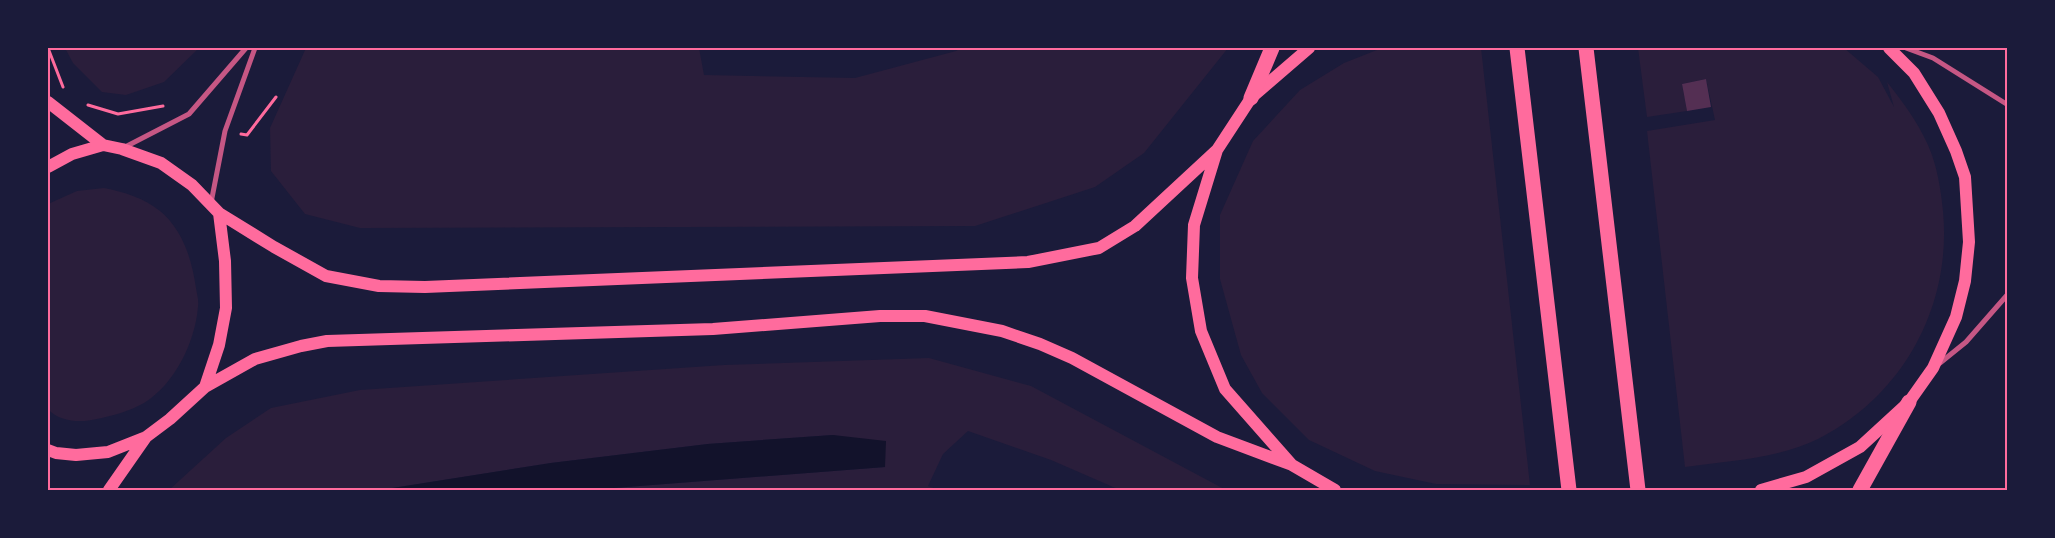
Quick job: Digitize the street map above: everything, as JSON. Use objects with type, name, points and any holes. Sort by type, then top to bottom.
[{"type":"highway","points":[[1251,98],[1272,48]]},
{"type":"highway","points":[[1516,48],[1569,490]]},
{"type":"highway","points":[[1586,48],[1638,490]]},
{"type":"highway","points":[[1860,490],[1908,402]]},
{"type":"main road","points":[[48,102],[103,145],[122,149],[161,162],[192,185],[215,208],[274,247],[326,276],[379,286],[425,287],[1028,262],[1099,248],[1136,226],[1217,150],[1251,98],[1308,48]]},
{"type":"main road","points":[[1762,490],[1806,477],[1860,447],[1908,402],[1933,368],[1956,317],[1966,281],[1969,242],[1965,177],[1939,112],[1914,73],[1889,48]]},
{"type":"main road","points":[[48,167],[72,154],[103,145]]},
{"type":"main road","points":[[1217,150],[1194,225],[1192,278],[1201,331],[1225,389],[1292,465]]},
{"type":"main road","points":[[205,387],[220,345],[226,308],[226,261],[215,208]]},
{"type":"main road","points":[[48,450],[56,453],[76,455],[108,452],[146,437],[170,419],[205,387],[255,359],[327,341],[713,329],[880,316],[925,316],[1002,331],[1040,344],[1072,358],[1217,438],[1292,465],[1335,490]]},
{"type":"main road","points":[[109,490],[146,437]]},
{"type":"street","points":[[122,149],[189,114],[246,48]]},
{"type":"street","points":[[215,208],[225,131],[255,48]]},
{"type":"street","points":[[1906,48],[1933,58],[2008,105]]},
{"type":"street","points":[[1933,368],[1966,342],[2008,294]]},
{"type":"path","points":[[48,48],[64,88]]},
{"type":"path","points":[[247,135],[276,97]]},
{"type":"path","points":[[83,103],[118,114],[166,106]]},
{"type":"shaded area","points":[[65,48],[199,48],[164,82],[126,95],[102,92],[73,63]]},
{"type":"shaded area","points":[[306,48],[699,48],[704,75],[855,78],[956,51],[961,48],[1228,48],[1144,153],[1095,187],[975,226],[360,228],[305,214],[271,171],[270,128]]},
{"type":"shaded area","points":[[1382,48],[1481,48],[1530,485],[1436,484],[1375,471],[1309,440],[1262,393],[1241,355],[1220,279],[1220,215],[1253,141],[1300,90],[1344,63]]},
{"type":"shaded area","points":[[1638,48],[1844,48],[1878,77],[1894,107],[1887,82],[1909,112],[1928,145],[1936,169],[1941,195],[1944,246],[1939,281],[1930,314],[1916,344],[1897,373],[1875,399],[1848,421],[1802,446],[1770,455],[1685,467],[1647,131],[1715,120],[1706,79],[1682,84],[1687,111],[1647,117]]},
{"type":"shaded area","points":[[104,188],[147,202],[160,211],[175,227],[189,256],[198,305],[193,334],[182,361],[174,374],[155,395],[139,406],[115,415],[77,421],[58,417],[48,409],[48,204],[77,191]]},
{"type":"shaded area","points":[[929,358],[1031,386],[1226,490],[1120,490],[1051,460],[968,431],[943,454],[928,486],[939,490],[588,490],[885,467],[833,435],[708,444],[551,463],[380,490],[169,490],[226,438],[271,408],[360,390],[724,365]]},
{"type":"shaded area","points":[[833,435],[886,441],[885,467],[588,490],[380,490],[551,463],[708,444]]},
{"type":"building","points":[[1706,79],[1711,107],[1687,111],[1682,84]]}]
